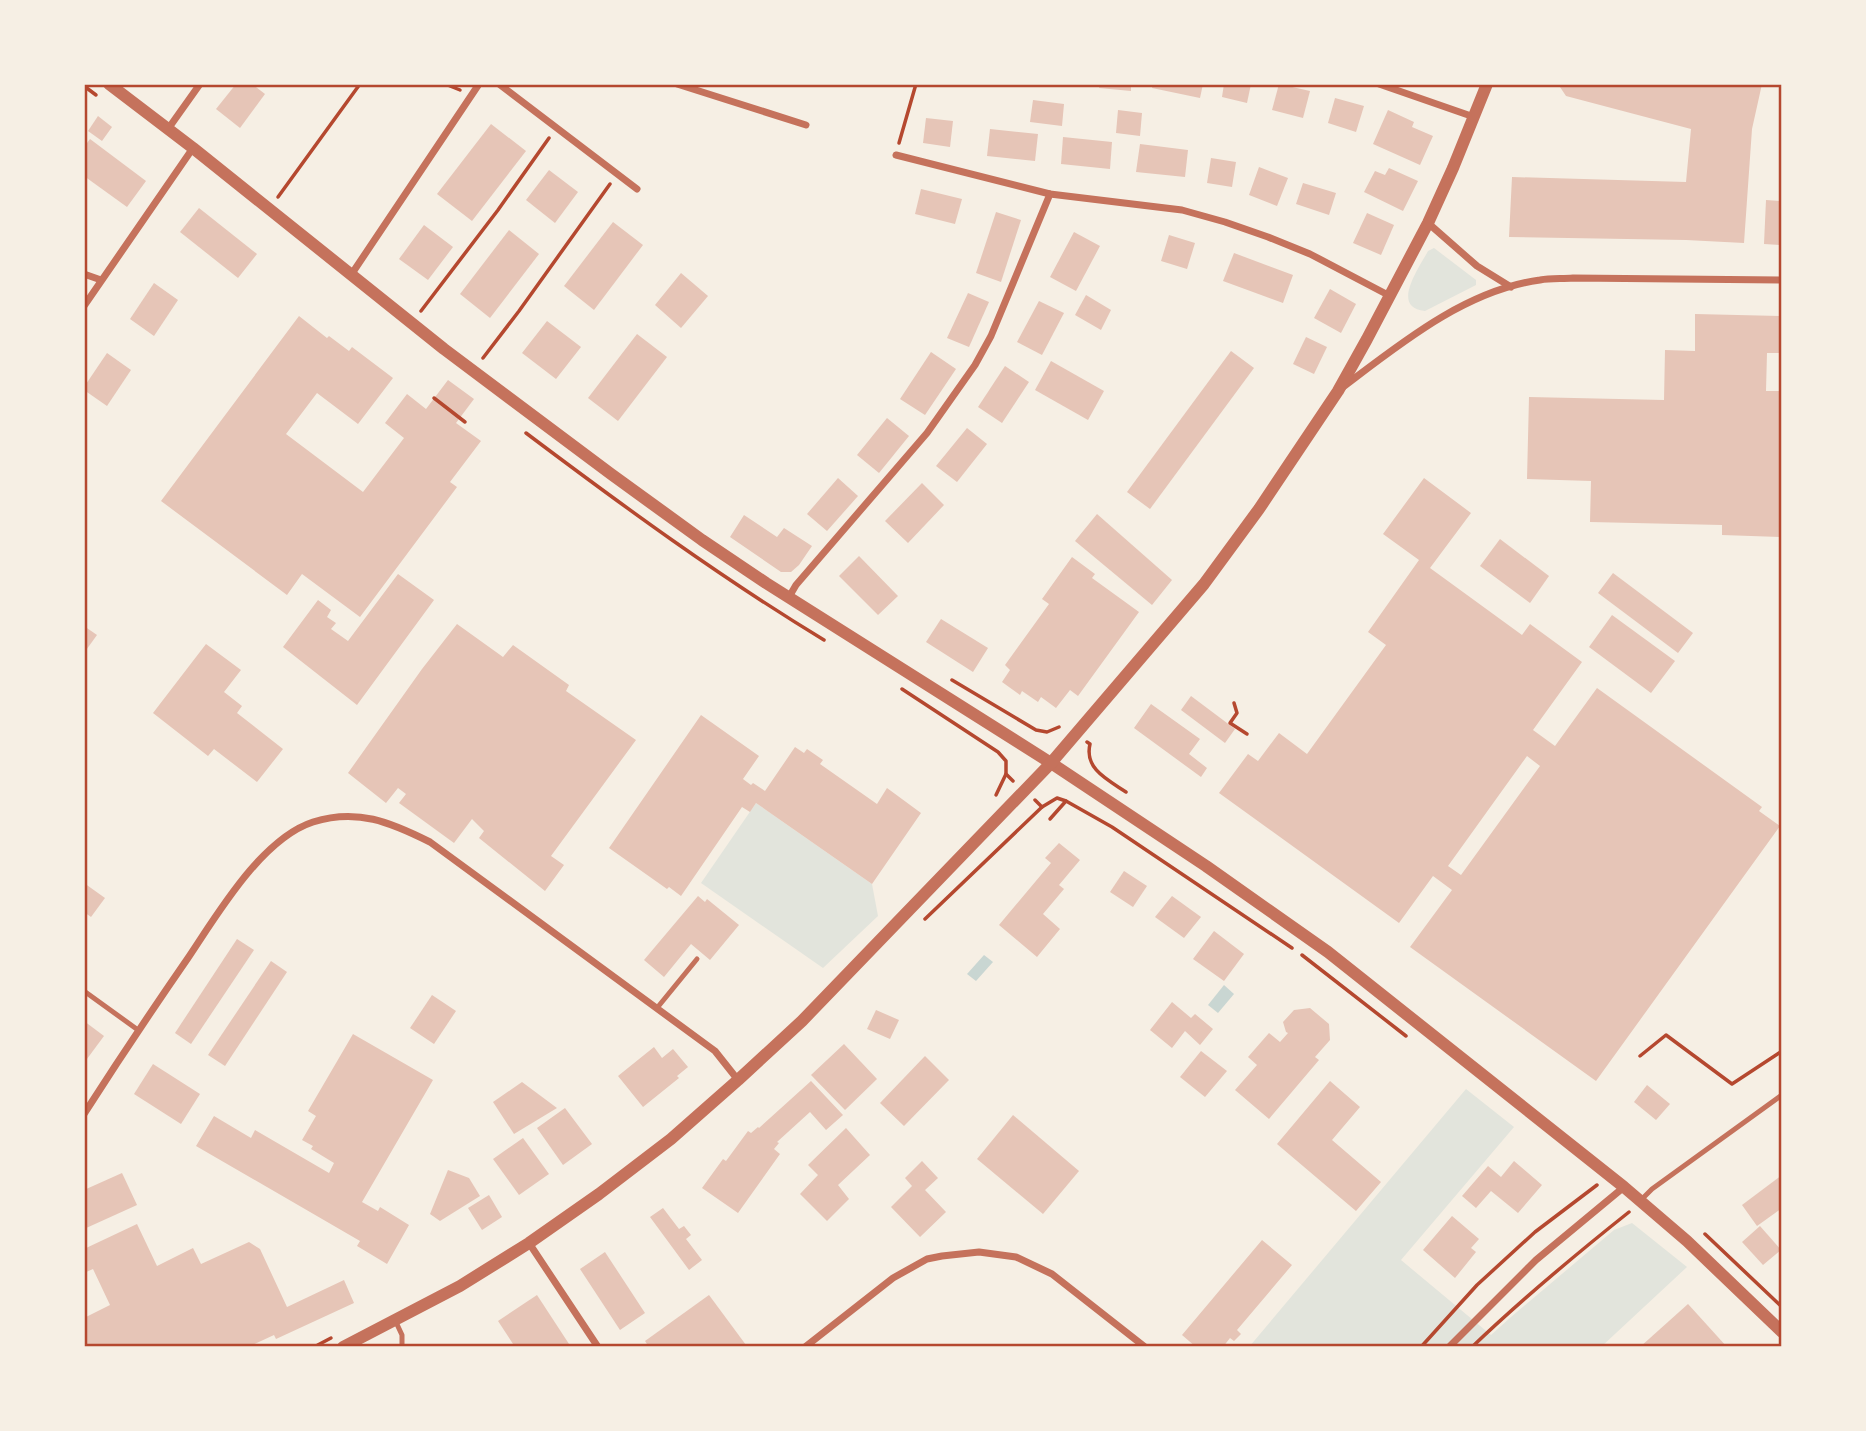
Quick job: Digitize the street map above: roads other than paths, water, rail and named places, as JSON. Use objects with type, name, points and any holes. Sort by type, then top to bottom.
[{"type":"street","points":[[109,84],[444,349],[702,540],[1051,763],[1206,866],[1328,952],[1624,1187],[1687,1241],[1782,1332]]},
{"type":"street","points":[[168,129],[201,84]]},
{"type":"street","points":[[351,275],[479,84]]},
{"type":"street","points":[[499,84],[637,189]]},
{"type":"street","points":[[677,84],[806,125]]},
{"type":"street","points":[[1378,84],[1474,117]]},
{"type":"street","points":[[344,1347],[460,1286],[529,1243],[671,1139],[738,1080],[850,972],[1051,763],[1204,584],[1259,509],[1338,391],[1427,223],[1487,84]]},
{"type":"street","points":[[84,306],[193,148]]},
{"type":"street","points":[[895,155],[1050,194],[1182,210],[1226,222],[1310,254],[1390,296]]},
{"type":"street","points":[[789,597],[796,585],[927,433],[975,365],[991,336],[1050,194]]},
{"type":"street","points":[[1427,223],[1477,267],[1511,287]]},
{"type":"street","points":[[84,274],[102,280]]},
{"type":"street","points":[[1338,391],[1412,335],[1454,310],[1511,287],[1540,280],[1573,278],[1782,280]]},
{"type":"street","points":[[84,1114],[138,1030],[243,878],[283,839],[310,823],[337,816],[368,817],[400,827],[430,842],[715,1051],[738,1080]]},
{"type":"street","points":[[1449,1347],[1536,1260],[1624,1187]]},
{"type":"street","points":[[529,1243],[598,1347]]},
{"type":"street","points":[[805,1347],[908,1268],[927,1259],[979,1252],[1016,1257],[1052,1274],[1145,1347]]},
{"type":"lane","points":[[657,1008],[697,960]]},
{"type":"lane","points":[[84,991],[138,1030]]},
{"type":"lane","points":[[1640,1201],[1652,1189],[1782,1095]]},
{"type":"lane","points":[[395,1320],[402,1335],[402,1347]]}]
